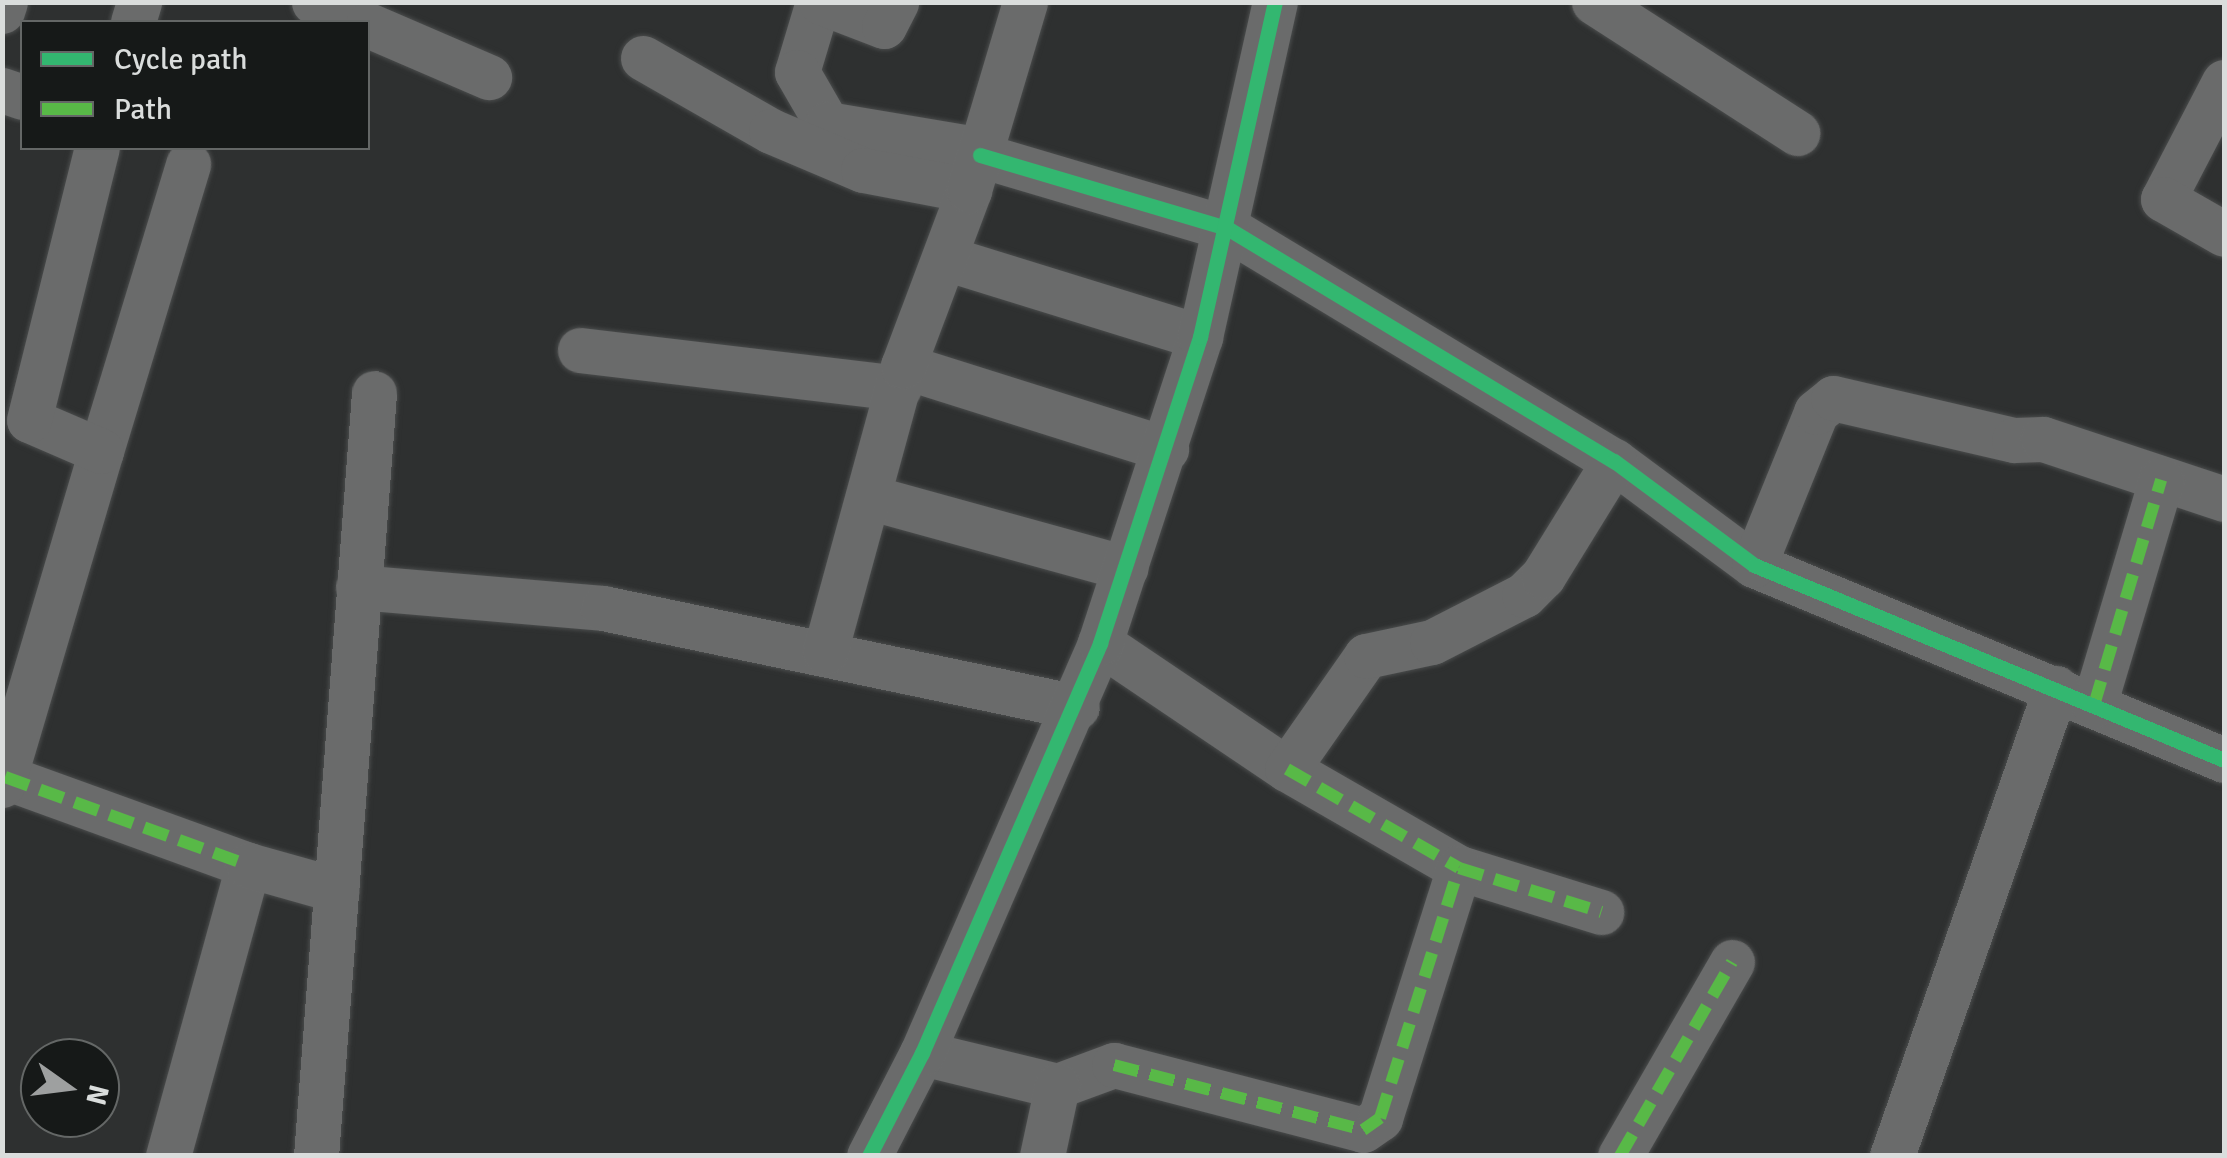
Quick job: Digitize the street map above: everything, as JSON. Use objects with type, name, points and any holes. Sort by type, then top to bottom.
[{"type":"street","points":[[2,12],[6,2]]},
{"type":"street","points":[[314,2],[355,20]]},
{"type":"street","points":[[896,2],[884,26],[819,2],[797,72],[827,124],[1227,228],[1614,461],[1754,565],[2222,755]]},
{"type":"street","points":[[825,652],[872,498],[901,377],[977,165],[1024,2]]},
{"type":"street","points":[[870,1156],[922,1053],[1078,708],[1200,337],[1275,2]]},
{"type":"street","points":[[1594,2],[1797,133]]},
{"type":"street","points":[[370,27],[489,77]]},
{"type":"street","points":[[644,58],[771,130],[863,170],[977,165]]},
{"type":"street","points":[[2224,82],[2163,199],[2224,234]]},
{"type":"street","points":[[96,150],[16,414],[101,451]]},
{"type":"street","points":[[188,164],[4,781],[248,865],[337,890]]},
{"type":"street","points":[[945,258],[1200,337]]},
{"type":"street","points":[[580,350],[901,377],[1166,449]]},
{"type":"street","points":[[316,1156],[374,393]]},
{"type":"street","points":[[1754,565],[1816,412],[1833,398],[2014,440],[2043,439],[2224,499]]},
{"type":"street","points":[[1287,769],[1366,656],[1432,642],[1524,595],[1543,576],[1614,461]]},
{"type":"street","points":[[1892,1156],[2161,480]]},
{"type":"street","points":[[872,498],[1126,568]]},
{"type":"street","points":[[358,587],[582,605],[825,652],[1078,708]]},
{"type":"street","points":[[1100,643],[1287,769],[1459,868],[1601,912]]},
{"type":"street","points":[[168,1156],[248,865]]},
{"type":"street","points":[[922,1053],[1057,1086],[1114,1065],[1363,1130],[1380,1118],[1459,868]]},
{"type":"street","points":[[1620,1156],[1732,962]]},
{"type":"street","points":[[1042,1156],[1057,1086]]},
{"type":"marked path","points":[[2094,705],[2161,480]]},
{"type":"marked path","points":[[1287,769],[1459,868],[1601,912]]},
{"type":"marked path","points":[[5,777],[248,865]]},
{"type":"marked path","points":[[1114,1065],[1363,1130],[1380,1118],[1459,868]]},
{"type":"marked path","points":[[1620,1156],[1732,962]]},
{"type":"cycle path","points":[[869,1156],[922,1053],[1100,643],[1200,337],[1275,2]]},
{"type":"cycle path","points":[[980,155],[1227,228],[1614,461],[1754,565],[2224,760]]}]
